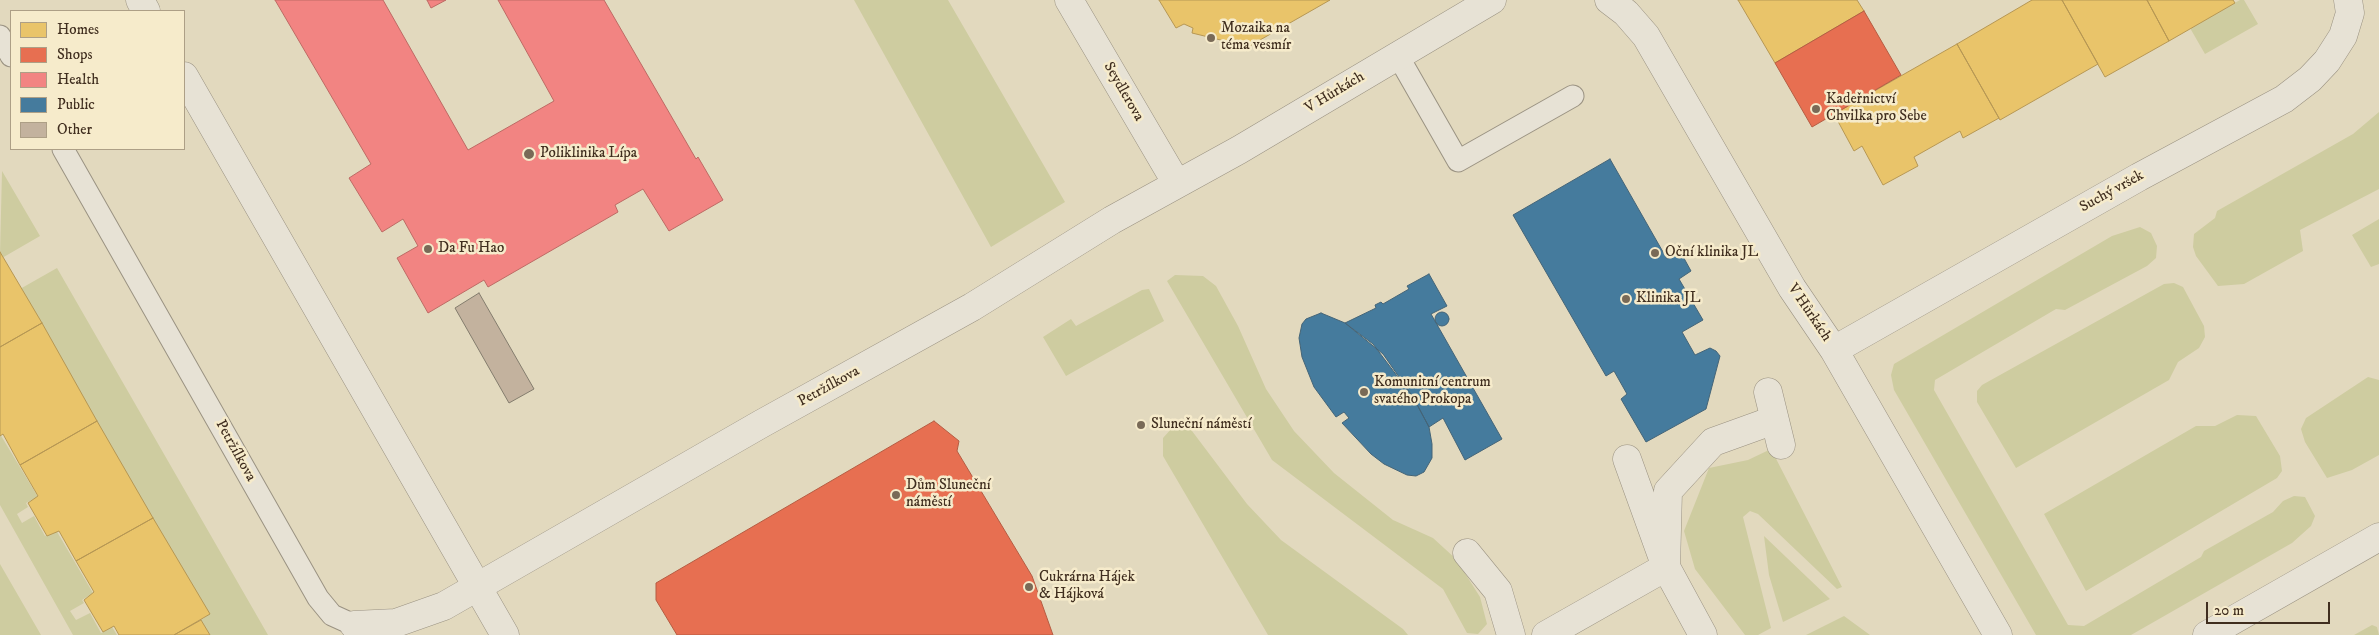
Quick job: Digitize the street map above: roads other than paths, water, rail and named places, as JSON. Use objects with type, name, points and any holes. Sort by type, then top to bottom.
[{"type":"street","name":"Seydlerova","points":[[1070,0],[1177,184]]},
{"type":"street","name":"V Hůrkách","points":[[1177,184],[1239,150],[1492,0]]},
{"type":"street","name":"V Hůrkách","points":[[1609,0],[1626,12],[1646,36],[1792,288],[1834,350],[1998,635]]},
{"type":"street","name":"Suchý vršek","points":[[1834,350],[2139,176],[2284,99],[2310,79],[2327,61],[2344,36],[2350,14],[2348,0]]},
{"type":"street","points":[[185,78],[479,586],[505,635]]},
{"type":"street","name":"Petržílkova","points":[[354,625],[396,623],[444,606],[770,419],[972,307],[1112,220],[1177,184]]},
{"type":"street","points":[[1666,568],[1668,491],[1713,442],[1778,432],[1768,392]]},
{"type":"street","points":[[1627,459],[1666,568],[1704,635]]},
{"type":"street","points":[[2207,635],[2379,537]]},
{"type":"street","points":[[1467,553],[1498,591],[1511,635]]},
{"type":"street","points":[[1546,635],[1666,568]]},
{"type":"lane","points":[[0,36],[10,54]]},
{"type":"lane","points":[[1398,56],[1458,161],[1573,96]]},
{"type":"lane","name":"Petržílkova","points":[[64,150],[318,598],[332,615],[354,625]]},
{"type":"place","name":"Mozaika na téma vesmír","points":[[1211,38]]},
{"type":"place","name":"Kadeřnictví Chvilka pro Sebe","points":[[1816,109]]},
{"type":"place","name":"Poliklinika Lípa","points":[[529,154]]},
{"type":"place","name":"Da Fu Hao","points":[[428,249]]},
{"type":"place","name":"Oční klinika JL","points":[[1655,253]]},
{"type":"place","name":"Klinika JL","points":[[1626,299]]},
{"type":"place","name":"Komunitní centrum svatého Prokopa","points":[[1364,392]]},
{"type":"place","name":"Sluneční náměstí","points":[[1141,425]]},
{"type":"place","name":"Dům Sluneční náměstí","points":[[896,495]]},
{"type":"place","name":"Cukrárna Hájek & Hájková","points":[[1029,587]]}]
